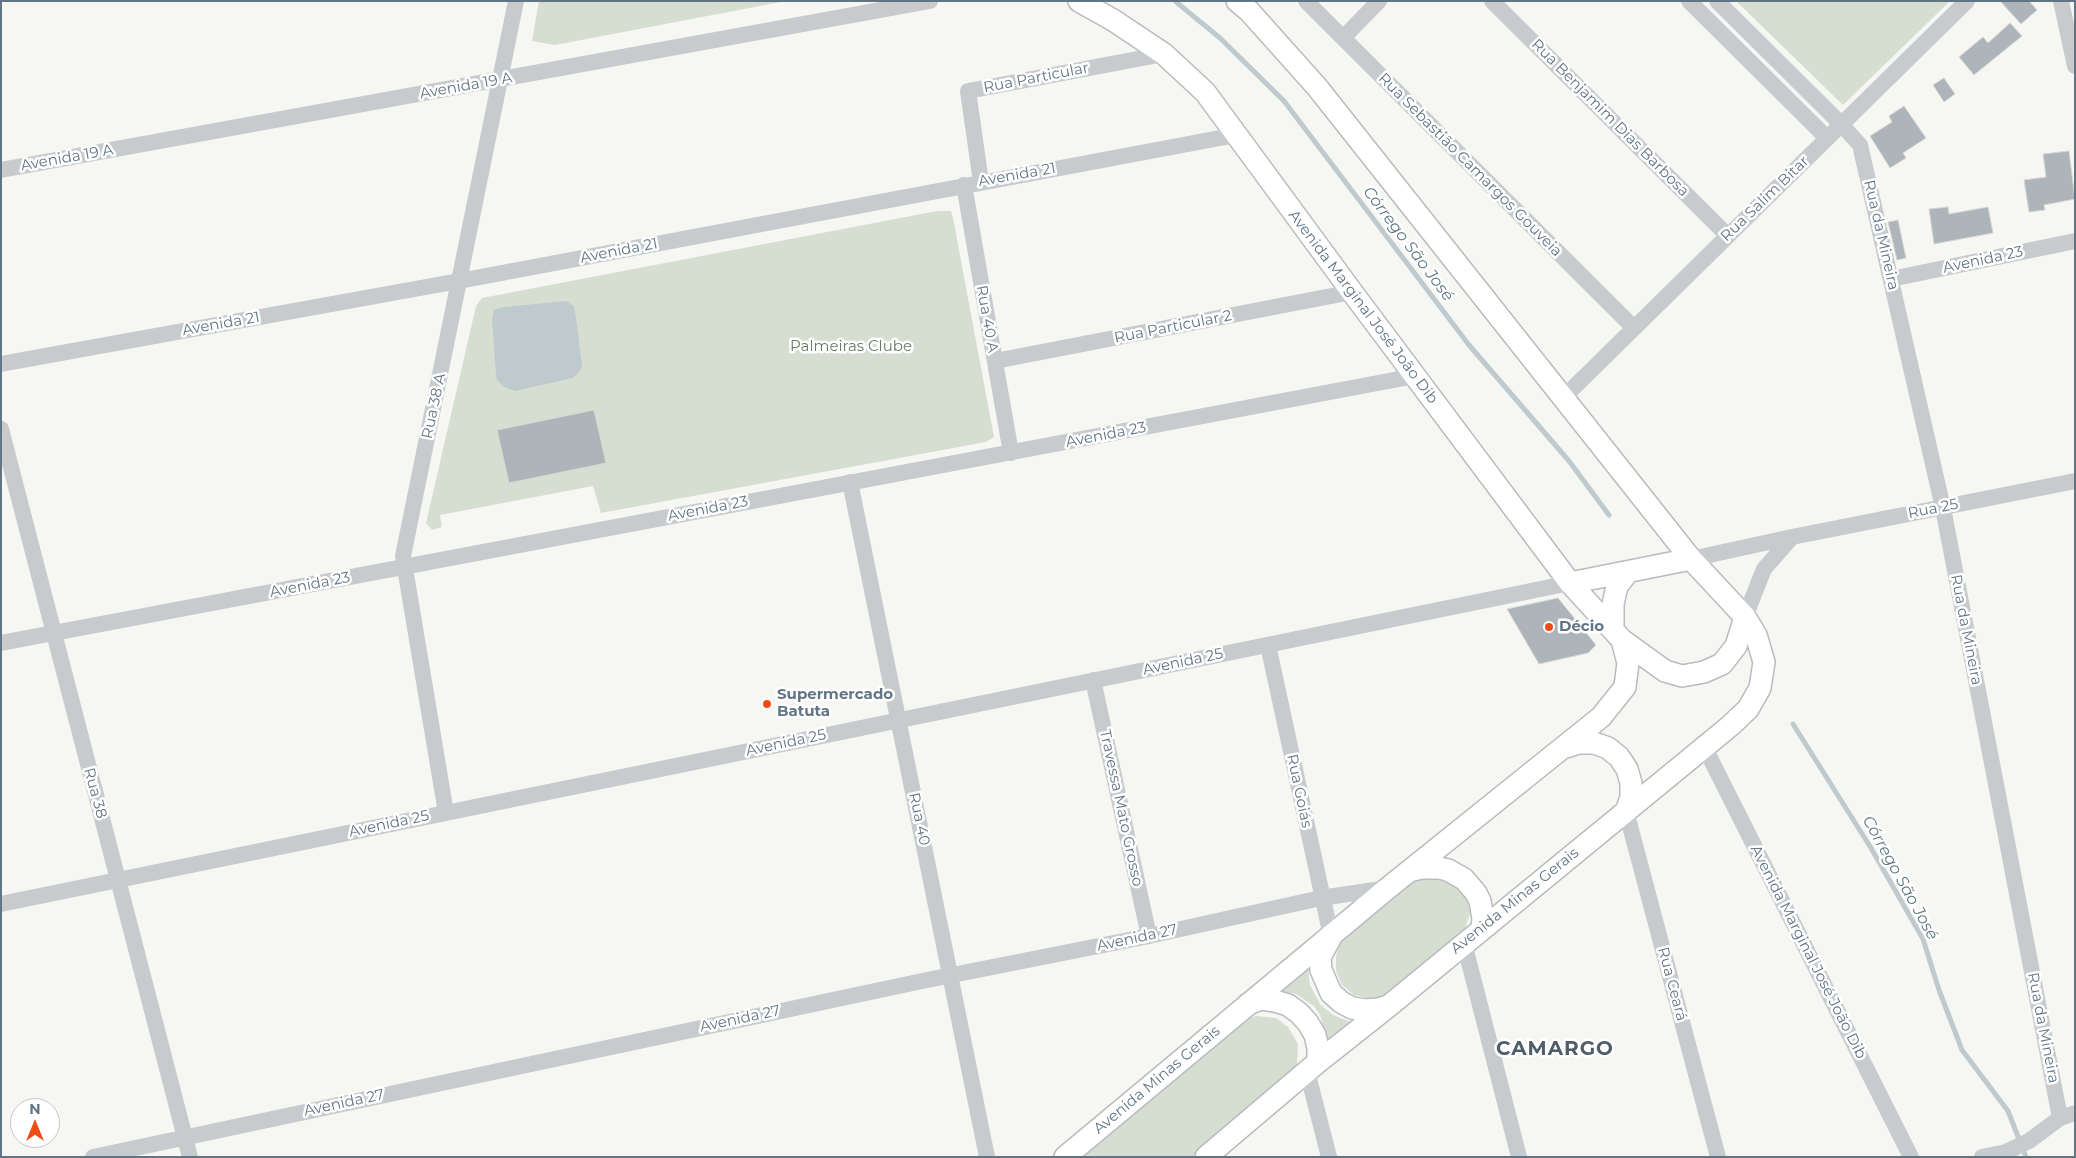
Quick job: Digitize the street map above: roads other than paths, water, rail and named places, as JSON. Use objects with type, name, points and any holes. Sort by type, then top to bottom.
[{"type":"main road","name":"Avenida Marginal José João Dib","points":[[1079,1],[1113,20],[1164,54],[1205,92],[1570,583],[1617,635]]},
{"type":"main road","points":[[1237,1],[1249,11],[1317,88],[1691,559],[1745,617],[1736,646],[1722,664],[1682,676],[1665,670],[1617,635],[1613,604],[1617,586],[1628,572]]},
{"type":"main road","points":[[1570,583],[1691,559]]},
{"type":"main road","name":"Avenida Minas Gerais","points":[[1206,1157],[1313,1066],[1705,748],[1748,709],[1760,688],[1764,662],[1756,635],[1745,617]]},
{"type":"main road","name":"Avenida Minas Gerais","points":[[1065,1157],[1388,888],[1413,870],[1600,717],[1625,687],[1628,663],[1617,635]]},
{"type":"main road","points":[[1565,747],[1579,743],[1594,743],[1608,748],[1619,757],[1627,769],[1631,783],[1631,798],[1626,811]]},
{"type":"main road","points":[[1413,870],[1440,868],[1448,870],[1464,880],[1476,893],[1480,901],[1483,919],[1482,928]]},
{"type":"main road","points":[[1331,936],[1320,957],[1320,970],[1331,993],[1341,1002],[1352,1008],[1378,1009],[1390,1005]]},
{"type":"main road","points":[[1248,1004],[1261,999],[1275,1000],[1288,1005],[1299,1013],[1315,1035],[1318,1048],[1313,1066]]},
{"type":"street","name":"Rua 38 A","points":[[446,813],[403,556],[516,1]]},
{"type":"street","name":"Avenida 19 A","points":[[1,170],[930,1]]},
{"type":"street","name":"Rua Sebastião Camargos Gouveia","points":[[1306,1],[1634,328]]},
{"type":"street","points":[[1343,38],[1379,1]]},
{"type":"street","name":"Rua Benjamim Dias Barbosa","points":[[1492,1],[1727,235]]},
{"type":"street","points":[[1689,1],[1827,138],[1860,145]]},
{"type":"street","name":"Rua da Mineira","points":[[1717,1],[1860,145],[1942,508],[2068,1116]]},
{"type":"street","name":"Rua Salim Bitar","points":[[1563,398],[1967,1]]},
{"type":"street","points":[[2062,1],[2075,66]]},
{"type":"street","name":"Rua Particular","points":[[981,182],[968,91],[1164,54]]},
{"type":"street","name":"Avenida 21","points":[[1,364],[459,281],[1236,135]]},
{"type":"street","name":"Rua 40 A","points":[[964,185],[1011,453]]},
{"type":"street","name":"Avenida 23","points":[[1891,279],[2075,241]]},
{"type":"street","name":"Rua Particular 2","points":[[995,361],[1352,292]]},
{"type":"street","name":"Avenida 23","points":[[1,643],[1415,376]]},
{"type":"street","name":"Rua 38","points":[[1,429],[190,1157]]},
{"type":"street","name":"Rua 25","points":[[1691,559],[1792,536],[2075,481]]},
{"type":"street","name":"Rua 40","points":[[850,482],[987,1157]]},
{"type":"street","points":[[1745,617],[1764,569],[1792,536]]},
{"type":"street","name":"Avenida 25","points":[[1,904],[1570,583]]},
{"type":"street","name":"Rua Goiás","points":[[1268,645],[1321,898],[1331,936]]},
{"type":"street","name":"Travessa Mato Grosso","points":[[1094,680],[1149,936]]},
{"type":"street","name":"Avenida Marginal José João Dib","points":[[1705,748],[1911,1157]]},
{"type":"street","name":"Rua Ceará","points":[[1626,811],[1718,1157]]},
{"type":"street","name":"Avenida 27","points":[[93,1157],[951,975],[1149,936],[1321,898],[1388,888]]},
{"type":"street","points":[[1464,943],[1519,1157]]},
{"type":"street","points":[[1313,1066],[1329,1157]]},
{"type":"street","points":[[1982,1157],[2006,1152],[2029,1141],[2068,1116]]},
{"type":"waterway","name":"Córrego São José","points":[[1175,1],[1220,38],[1284,101],[1469,345],[1569,461],[1609,515]]},
{"type":"waterway","name":"Córrego São José","points":[[1793,724],[1871,848],[1923,939],[1939,990],[1962,1050],[2008,1111],[2026,1157]]},
{"type":"place","name":"Décio","points":[[1549,627]]},
{"type":"place","name":"Supermercado Batuta","points":[[767,704]]},
{"type":"district","name":"CAMARGO","points":[[1555,1049]]},
{"type":"park label","name":"Palmeiras Clube","points":[[851,347]]}]
